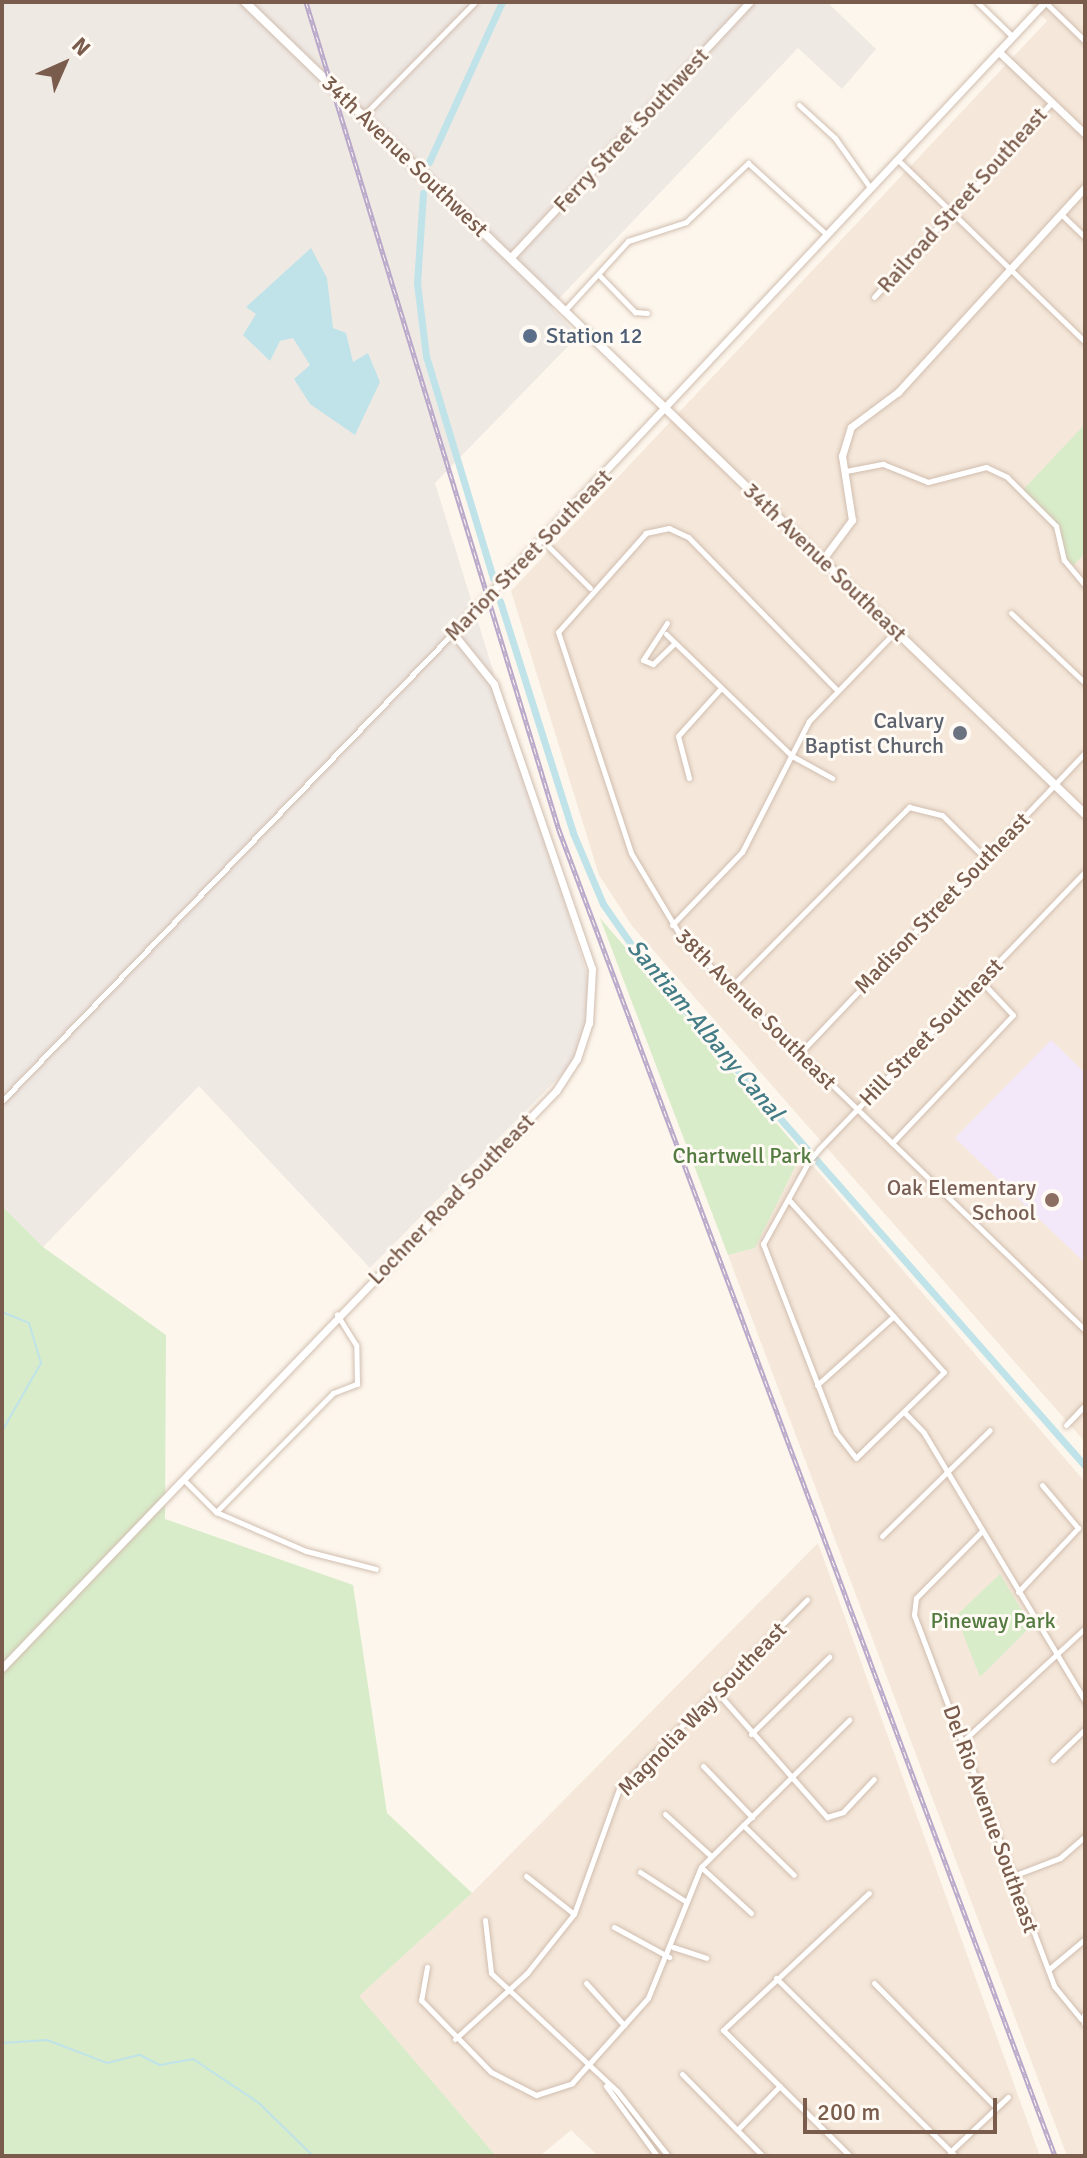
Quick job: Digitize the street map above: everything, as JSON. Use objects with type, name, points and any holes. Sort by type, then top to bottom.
[{"type":"main road","name":"34th Avenue Southwest","points":[[245,2],[565,310]]},
{"type":"main road","name":"34th Avenue Southeast","points":[[565,310],[1085,814]]},
{"type":"street","points":[[363,116],[475,2]]},
{"type":"street","name":"Ferry Street Southwest","points":[[511,257],[750,2]]},
{"type":"street","points":[[977,2],[1013,37]]},
{"type":"street","points":[[1045,2],[1085,41]]},
{"type":"street","name":"Marion Street Southeast","points":[[2,1101],[668,409],[696,368],[869,186],[898,160],[1045,2]]},
{"type":"street","points":[[999,52],[1085,134]]},
{"type":"street","name":"Railroad Street Southeast","points":[[874,297],[949,209],[1051,103]]},
{"type":"street","points":[[799,105],[869,186]]},
{"type":"street","points":[[898,160],[1085,342]]},
{"type":"street","points":[[565,310],[644,232],[686,222],[748,163],[825,233]]},
{"type":"street","points":[[823,559],[852,520],[843,445],[856,421],[898,392],[1008,267],[1085,187]]},
{"type":"street","points":[[1061,213],[1085,237]]},
{"type":"street","points":[[599,275],[635,312],[647,313]]},
{"type":"street","points":[[846,471],[883,464],[928,482],[986,467],[1007,477],[1056,526],[1064,560],[1085,585]]},
{"type":"street","points":[[542,540],[590,588],[646,533],[678,531],[836,689]]},
{"type":"street","name":"38th Avenue Southeast","points":[[590,588],[558,632],[618,818],[672,925],[730,988],[1085,1330]]},
{"type":"street","points":[[1011,613],[1085,683]]},
{"type":"street","points":[[667,623],[666,634],[644,656],[646,663],[675,643]]},
{"type":"street","points":[[672,925],[742,852],[792,756],[836,689],[896,631]]},
{"type":"street","name":"Lochner Road Southeast","points":[[2,1668],[337,1315],[556,1091],[589,1023],[592,969],[494,684],[453,633]]},
{"type":"street","points":[[666,634],[792,756],[832,778]]},
{"type":"street","points":[[689,778],[678,736],[721,688]]},
{"type":"street","name":"Madison Street Southeast","points":[[799,1054],[1085,753]]},
{"type":"street","points":[[730,988],[899,813],[920,806],[942,815],[985,858]]},
{"type":"street","name":"Hill Street Southeast","points":[[904,1412],[856,1458],[836,1432],[762,1252],[809,1161],[819,1149],[1085,872]]},
{"type":"street","points":[[892,1143],[1013,1015],[980,980]]},
{"type":"street","points":[[788,1199],[944,1372],[904,1412],[947,1471],[1085,1701]]},
{"type":"street","points":[[216,1512],[333,1393],[357,1384],[356,1345],[337,1315]]},
{"type":"street","points":[[817,1385],[894,1316]]},
{"type":"street","points":[[1066,1425],[1085,1405]]},
{"type":"street","points":[[882,1536],[990,1430]]},
{"type":"street","points":[[182,1478],[216,1512],[306,1551],[376,1569]]},
{"type":"street","points":[[1018,1592],[1078,1528],[1042,1485]]},
{"type":"street","name":"Del Rio Avenue Southeast","points":[[982,1531],[915,1606],[1048,1970],[1084,2019]]},
{"type":"street","name":"Magnolia Way Southeast","points":[[455,2039],[507,1989],[574,1914],[619,1789],[807,1600]]},
{"type":"street","points":[[963,1741],[1085,1628]]},
{"type":"street","points":[[751,1734],[829,1657]]},
{"type":"street","points":[[717,1692],[819,1813],[834,1817],[874,1779]]},
{"type":"street","points":[[427,1967],[421,2000],[455,2039],[491,2072],[536,2095],[561,2089],[588,2068],[624,2025],[669,1957],[685,1901],[701,1867],[849,1720]]},
{"type":"street","points":[[1053,1760],[1085,1729]]},
{"type":"street","points":[[703,1766],[752,1817]]},
{"type":"street","points":[[665,1814],[711,1856]]},
{"type":"street","points":[[743,1825],[794,1875]]},
{"type":"street","points":[[1013,1876],[1060,1858],[1085,1836]]},
{"type":"street","points":[[701,1867],[751,1913]]},
{"type":"street","points":[[640,1872],[685,1901]]},
{"type":"street","points":[[526,1876],[574,1914]]},
{"type":"street","points":[[850,2156],[723,2030],[869,1893]]},
{"type":"street","points":[[485,1920],[485,1962],[507,1989],[606,2085],[668,2156]]},
{"type":"street","points":[[614,1927],[669,1957]]},
{"type":"street","points":[[1048,1970],[1085,1939]]},
{"type":"street","points":[[673,1947],[706,1958]]},
{"type":"street","points":[[776,1978],[951,2153]]},
{"type":"street","points":[[586,1983],[624,2025]]},
{"type":"street","points":[[874,1983],[995,2106]]},
{"type":"street","points":[[682,2074],[763,2156]]},
{"type":"street","points":[[606,2085],[639,2137],[657,2156]]},
{"type":"street","points":[[738,2129],[780,2086]]},
{"type":"street","points":[[944,2156],[951,2153],[995,2106],[1008,2097]]},
{"type":"street","points":[[639,2137],[646,2131]]},
{"type":"shaded area","points":[[2,2],[827,2],[876,49],[842,89],[798,48],[551,307],[578,336],[435,483],[589,981],[588,1028],[568,1068],[370,1268],[199,1086],[43,1247],[2,1206]]},
{"type":"shaded area","points":[[1028,2],[1085,2],[1085,1442],[632,926],[599,875],[511,591],[1047,21]]},
{"type":"shaded area","name":"Oak Elementary School","points":[[1051,1040],[1085,1073],[1085,1263],[955,1138]]},
{"type":"shaded area","points":[[802,1153],[1085,1482],[1085,2156],[1067,2156],[728,1255],[755,1248]]},
{"type":"shaded area","points":[[818,1543],[1040,2156],[598,2156],[571,2130],[540,2156],[496,2156],[358,1996],[472,1893]]},
{"type":"green space","points":[[1085,424],[1085,553],[1069,570],[1056,526],[1022,491]]},
{"type":"green space","name":"Chartwell Park","points":[[600,918],[802,1153],[755,1248],[728,1255]]},
{"type":"green space","points":[[2,1206],[43,1247],[166,1335],[165,1519],[353,1585],[387,1813],[472,1893],[359,1996],[496,2156],[2,2156]]},
{"type":"green space","name":"Pineway Park","points":[[1000,1574],[1031,1626],[980,1677],[956,1616]]},
{"type":"water","points":[[311,248],[327,278],[333,328],[346,333],[353,362],[368,353],[380,382],[355,435],[310,404],[294,379],[310,365],[293,338],[280,341],[270,361],[243,335],[256,314],[246,307]]},
{"type":"waterway","name":"Santiam-Albany Canal","points":[[429,162],[502,2]]},
{"type":"waterway","name":"Santiam-Albany Canal","points":[[423,193],[417,283],[426,356],[493,578]]},
{"type":"waterway","name":"Santiam-Albany Canal","points":[[500,601],[573,833],[603,904],[647,967],[1085,1466]]},
{"type":"waterway","points":[[2,1312],[29,1323],[41,1363],[2,1431]]},
{"type":"waterway","points":[[2,2043],[47,2040],[107,2063],[140,2055],[160,2065],[193,2059],[259,2103],[313,2156]]},
{"type":"railway","points":[[306,2],[559,830],[1055,2156]]},
{"type":"place","name":"Station 12","points":[[530,336]]},
{"type":"place","name":"Calvary Baptist Church","points":[[960,733]]},
{"type":"place","name":"Oak Elementary School","points":[[1052,1200]]}]
